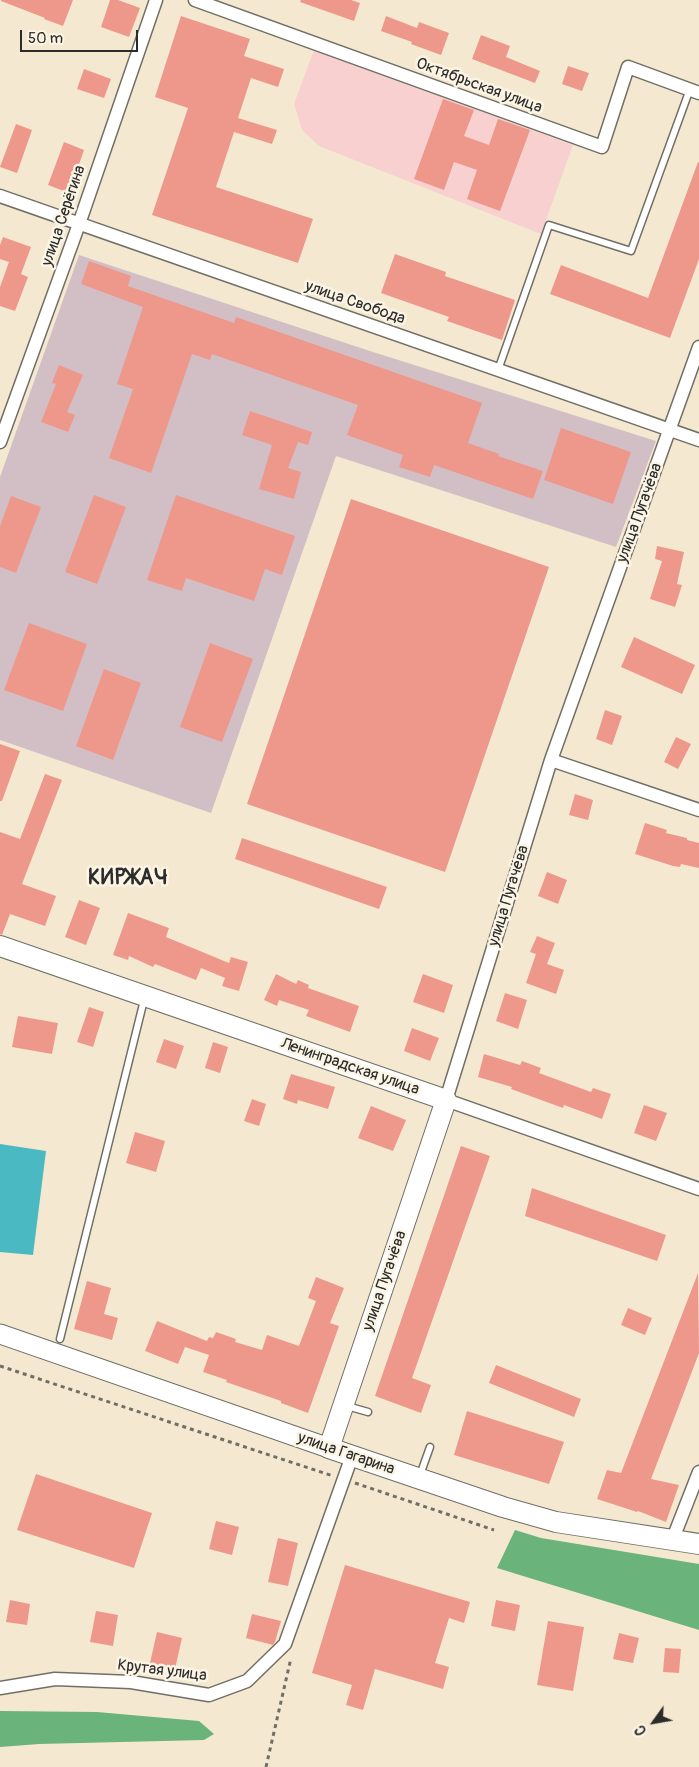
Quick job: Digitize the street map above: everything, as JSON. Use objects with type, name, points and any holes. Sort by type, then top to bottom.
[{"type":"main road","name":"Ленинградская улица","points":[[0,946],[446,1100]]},
{"type":"main road","name":"улица Пугачёва","points":[[329,1448],[446,1100]]},
{"type":"main road","name":"улица Гагарина","points":[[329,1448],[503,1507],[556,1522],[699,1544]]},
{"type":"street","name":"улица Серёгина","points":[[0,442],[79,224],[156,0]]},
{"type":"street","name":"Октябрьская улица","points":[[195,0],[602,147],[628,67],[694,91]]},
{"type":"street","name":"улица Свобода","points":[[0,196],[699,440]]},
{"type":"street","name":"улица Пугачёва","points":[[446,1100],[551,760],[699,347]]},
{"type":"street","points":[[551,760],[699,810]]},
{"type":"street","name":"Ленинградская улица","points":[[446,1100],[699,1189]]},
{"type":"street","name":"улица Гагарина","points":[[0,1334],[329,1448]]},
{"type":"street","name":"Крутая улица","points":[[0,1688],[55,1679],[131,1682],[209,1695],[246,1681],[285,1644],[352,1456]]},
{"type":"street","points":[[672,1541],[699,1472]]},
{"type":"lane","points":[[498,370],[549,225],[631,252],[694,91]]},
{"type":"lane","points":[[60,1339],[145,996]]},
{"type":"lane","points":[[344,1405],[368,1412]]},
{"type":"lane","points":[[418,1479],[430,1447]]},
{"type":"path","points":[[0,1366],[494,1530]]},
{"type":"path","points":[[266,1767],[292,1655]]},
{"type":"shaded area","points":[[314,50],[573,145],[541,234],[319,146],[302,130],[294,104]]},
{"type":"shaded area","points":[[79,255],[373,352],[656,441],[616,547],[336,456],[211,813],[0,740],[0,477]]},
{"type":"green space","points":[[515,1530],[541,1538],[699,1564],[699,1630],[497,1568]]},
{"type":"green space","points":[[0,1711],[97,1712],[199,1721],[214,1734],[204,1740],[39,1744],[0,1747]]},
{"type":"water","points":[[0,1144],[46,1151],[33,1255],[0,1252]]},
{"type":"building","points":[[1,0],[73,0],[63,26]]},
{"type":"building","points":[[110,0],[118,0],[140,8],[129,37],[101,27]]},
{"type":"building","points":[[301,0],[351,0],[360,3],[354,21],[300,2]]},
{"type":"building","points":[[181,16],[250,39],[244,56],[284,69],[278,87],[251,78],[238,118],[277,130],[272,144],[234,132],[216,187],[313,219],[298,263],[152,215],[188,108],[155,97]]},
{"type":"building","points":[[386,16],[417,28],[419,22],[449,33],[441,55],[381,31]]},
{"type":"building","points":[[481,35],[510,46],[506,57],[540,71],[535,83],[472,59]]},
{"type":"building","points":[[568,66],[589,73],[582,91],[562,84]]},
{"type":"building","points":[[84,69],[111,79],[104,98],[77,89]]},
{"type":"building","points":[[443,99],[474,110],[464,136],[489,145],[498,119],[530,130],[500,211],[467,199],[477,170],[454,162],[444,190],[414,179]]},
{"type":"building","points":[[16,124],[32,130],[17,173],[0,167]]},
{"type":"building","points":[[64,142],[84,150],[69,193],[48,185]]},
{"type":"building","points":[[698,162],[699,259],[670,338],[550,294],[561,265],[648,298]]},
{"type":"building","points":[[3,237],[31,247],[21,274],[28,277],[15,311],[0,306],[0,287],[9,262],[0,259],[0,245]]},
{"type":"building","points":[[395,254],[446,272],[445,276],[515,300],[502,340],[447,321],[449,317],[381,293]]},
{"type":"building","points":[[89,261],[131,276],[128,286],[234,323],[236,317],[482,403],[468,443],[499,454],[498,456],[543,471],[533,499],[434,465],[430,477],[399,467],[403,455],[347,435],[358,405],[212,354],[210,360],[192,354],[151,473],[109,458],[133,389],[117,384],[143,307],[81,284]]},
{"type":"building","points":[[59,365],[83,375],[67,412],[75,415],[68,432],[41,422],[56,384],[52,383]]},
{"type":"building","points":[[250,411],[312,432],[308,445],[298,442],[288,468],[301,472],[294,499],[259,489],[272,445],[242,435]]},
{"type":"building","points":[[561,428],[631,452],[613,504],[544,480]]},
{"type":"building","points":[[94,495],[126,507],[97,584],[65,572]]},
{"type":"building","points":[[176,495],[295,536],[282,575],[265,569],[254,601],[186,578],[182,591],[147,580]]},
{"type":"building","points":[[11,496],[41,507],[16,573],[0,567],[0,526]]},
{"type":"building","points":[[351,499],[549,567],[445,872],[247,804]]},
{"type":"building","points":[[657,546],[684,552],[677,584],[682,585],[675,607],[650,599],[662,561],[655,559]]},
{"type":"building","points":[[29,623],[87,644],[63,711],[4,690]]},
{"type":"building","points":[[634,637],[695,665],[682,694],[621,667]]},
{"type":"building","points":[[210,643],[253,659],[222,742],[180,727]]},
{"type":"building","points":[[104,669],[141,683],[113,760],[76,746]]},
{"type":"building","points":[[605,710],[622,716],[612,745],[596,739]]},
{"type":"building","points":[[676,737],[691,744],[678,769],[664,762]]},
{"type":"building","points":[[0,744],[20,751],[2,801],[0,801]]},
{"type":"building","points":[[45,774],[62,780],[22,884],[56,896],[45,926],[10,914],[2,935],[0,934],[0,832],[20,839]]},
{"type":"building","points":[[575,794],[593,800],[588,820],[569,815]]},
{"type":"building","points":[[645,823],[667,830],[666,833],[699,843],[699,868],[681,864],[680,867],[673,866],[635,854]]},
{"type":"building","points":[[242,838],[387,887],[379,909],[235,859]]},
{"type":"building","points":[[547,872],[567,880],[558,904],[538,896]]},
{"type":"building","points":[[79,900],[100,908],[86,945],[65,937]]},
{"type":"building","points":[[128,913],[169,928],[166,937],[229,963],[231,957],[248,962],[239,991],[222,986],[225,978],[201,968],[196,980],[155,964],[153,967],[129,956],[128,960],[113,955]]},
{"type":"building","points":[[537,936],[555,943],[547,964],[564,970],[556,994],[526,983],[536,954],[530,952]]},
{"type":"building","points":[[276,974],[296,984],[298,980],[309,985],[308,988],[359,1006],[350,1032],[306,1016],[309,1010],[279,1000],[277,1006],[264,1000]]},
{"type":"building","points":[[423,974],[453,985],[444,1013],[413,1002]]},
{"type":"building","points":[[505,993],[527,1000],[518,1029],[496,1021]]},
{"type":"building","points":[[89,1007],[104,1012],[93,1047],[77,1042]]},
{"type":"building","points":[[18,1016],[58,1023],[52,1054],[12,1047]]},
{"type":"building","points":[[412,1028],[439,1038],[430,1061],[404,1051]]},
{"type":"building","points":[[164,1039],[184,1046],[176,1069],[156,1062]]},
{"type":"building","points":[[213,1042],[228,1047],[220,1073],[205,1068]]},
{"type":"building","points":[[484,1054],[520,1065],[522,1061],[541,1068],[539,1073],[591,1092],[593,1088],[611,1094],[602,1119],[564,1105],[563,1108],[511,1089],[512,1087],[478,1077]]},
{"type":"building","points":[[291,1074],[335,1087],[328,1109],[298,1100],[297,1104],[283,1099]]},
{"type":"building","points":[[252,1099],[266,1104],[259,1126],[244,1121]]},
{"type":"building","points":[[644,1105],[667,1113],[656,1141],[634,1133]]},
{"type":"building","points":[[371,1106],[406,1120],[393,1151],[358,1138]]},
{"type":"building","points":[[135,1132],[165,1141],[156,1172],[126,1163]]},
{"type":"building","points":[[461,1146],[490,1156],[412,1378],[431,1385],[421,1413],[375,1396]]},
{"type":"building","points":[[532,1188],[666,1235],[657,1261],[525,1216]]},
{"type":"building","points":[[698,1273],[699,1353],[651,1479],[679,1485],[666,1522],[638,1511],[597,1499],[607,1470],[621,1473]]},
{"type":"building","points":[[316,1277],[344,1288],[330,1323],[339,1326],[308,1413],[203,1372],[209,1355],[185,1347],[178,1364],[145,1351],[157,1321],[207,1341],[209,1337],[213,1338],[216,1332],[236,1339],[235,1342],[262,1350],[267,1335],[299,1346],[316,1301],[308,1298]]},
{"type":"building","points":[[87,1281],[111,1288],[104,1314],[118,1318],[112,1340],[74,1329]]},
{"type":"building","points":[[628,1308],[652,1318],[645,1335],[621,1325]]},
{"type":"building","points":[[496,1365],[581,1399],[574,1417],[489,1383]]},
{"type":"building","points":[[467,1411],[564,1442],[549,1484],[454,1455]]},
{"type":"building","points":[[36,1474],[152,1513],[134,1568],[17,1530]]},
{"type":"building","points":[[216,1521],[239,1527],[232,1555],[209,1549]]},
{"type":"building","points":[[278,1538],[298,1543],[288,1586],[268,1582]]},
{"type":"building","points":[[345,1565],[470,1602],[464,1623],[449,1618],[435,1663],[449,1667],[443,1689],[375,1669],[363,1710],[346,1705],[352,1685],[312,1673]]},
{"type":"building","points":[[10,1600],[30,1604],[27,1625],[6,1622]]},
{"type":"building","points":[[496,1600],[520,1605],[515,1631],[491,1626]]},
{"type":"building","points":[[96,1611],[118,1615],[113,1646],[90,1642]]},
{"type":"building","points":[[252,1614],[281,1621],[273,1645],[246,1638]]},
{"type":"building","points":[[548,1621],[584,1627],[573,1691],[537,1685]]},
{"type":"building","points":[[157,1632],[182,1638],[175,1669],[150,1663]]},
{"type":"building","points":[[619,1633],[639,1638],[633,1663],[613,1659]]},
{"type":"building","points":[[665,1648],[681,1649],[679,1673],[663,1672]]},
{"type":"district","name":"КИРЖАЧ","points":[[128,879]]}]
